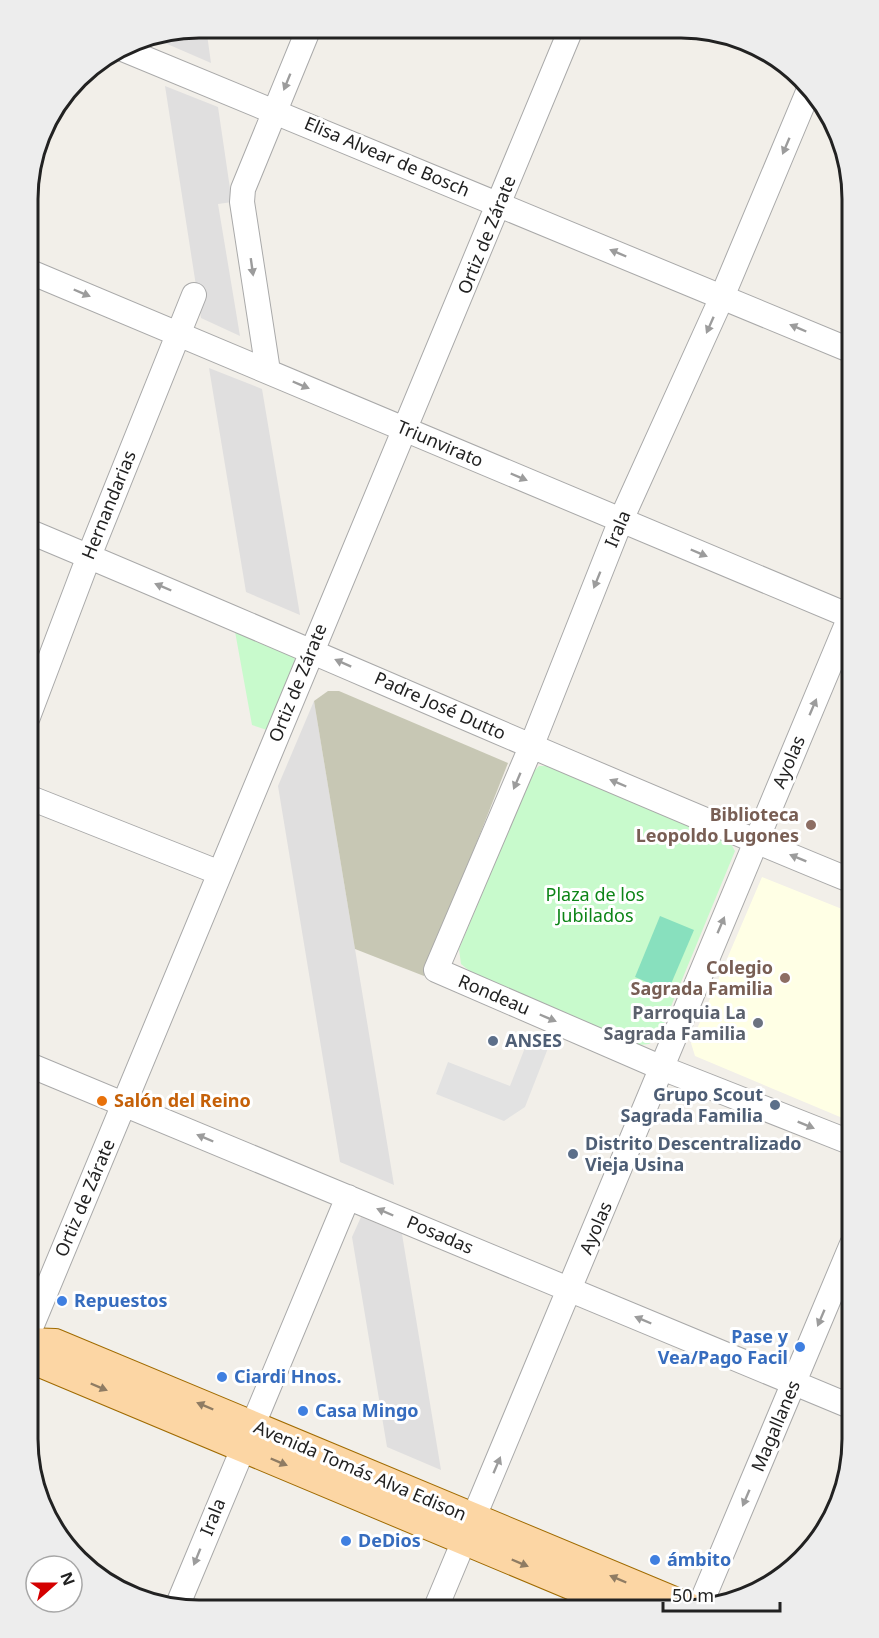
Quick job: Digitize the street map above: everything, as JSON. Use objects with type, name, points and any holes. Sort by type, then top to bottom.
[{"type":"main road","name":"Avenida Tomás Alva Edison","points":[[38,1349],[56,1344],[246,1436],[470,1530],[666,1600]]},
{"type":"main road","name":"Avenida Tomás Alva Edison","points":[[470,1530],[613,1600]]},
{"type":"street","points":[[268,371],[242,202],[243,189],[305,37]]},
{"type":"street","name":"Ortiz de Zárate","points":[[38,1311],[568,37]]},
{"type":"street","name":"Elisa Alvear de Bosch","points":[[131,52],[842,347]]},
{"type":"street","name":"Irala","points":[[436,970],[531,747],[621,520],[722,297],[806,97]]},
{"type":"street","name":"Triunvirato","points":[[38,275],[842,611]]},
{"type":"street","name":"Hernandarias","points":[[38,691],[89,556],[194,296]]},
{"type":"street","name":"Padre José Dutto","points":[[38,535],[312,649],[531,747],[841,877]]},
{"type":"street","name":"Ayolas","points":[[439,1600],[842,637]]},
{"type":"street","points":[[38,801],[220,873]]},
{"type":"street","name":"Rondeau","points":[[436,970],[662,1068],[841,1139]]},
{"type":"street","name":"Posadas","points":[[38,1068],[841,1402]]},
{"type":"street","name":"Irala","points":[[180,1599],[246,1436],[348,1197]]},
{"type":"street","name":"Magallanes","points":[[703,1599],[841,1270]]},
{"type":"shaded area","points":[[207,37],[211,63],[162,42]]},
{"type":"shaded area","points":[[165,86],[218,107],[232,202],[218,204],[240,336],[201,318]]},
{"type":"shaded area","points":[[209,368],[262,389],[300,615],[246,592]]},
{"type":"shaded area","points":[[328,691],[339,691],[508,763],[424,976],[355,949],[314,701]]},
{"type":"shaded area","points":[[314,701],[394,1185],[340,1162],[278,786]]},
{"type":"shaded area","name":"Colegio Sagrada Familia","points":[[762,877],[841,909],[841,1117],[695,1056],[691,1043]]},
{"type":"shaded area","points":[[530,1035],[550,1043],[525,1107],[504,1121],[436,1094],[448,1062],[510,1086]]},
{"type":"shaded area","points":[[361,1217],[402,1234],[441,1470],[387,1447],[352,1237]]},
{"type":"green space","points":[[234,626],[295,656],[294,664],[267,730],[252,725]]},
{"type":"green space","name":"Plaza de los Jubilados","points":[[539,766],[548,766],[728,839],[735,851],[658,1038],[649,1044],[639,1045],[472,973],[461,964],[459,949],[533,772]]},
{"type":"green space","points":[[660,916],[694,930],[668,991],[635,977]]},
{"type":"place","name":"Biblioteca Leopoldo Lugones","points":[[811,825]]},
{"type":"place","name":"Colegio Sagrada Familia","points":[[785,978]]},
{"type":"place","name":"Parroquia La Sagrada Familia","points":[[758,1023]]},
{"type":"place","name":"ANSES","points":[[493,1041]]},
{"type":"place","name":"Salón del Reino","points":[[102,1101]]},
{"type":"place","name":"Grupo Scout Sagrada Familia","points":[[775,1105]]},
{"type":"place","name":"Distrito Descentralizado Vieja Usina","points":[[573,1154]]},
{"type":"place","name":"Repuestos","points":[[62,1301]]},
{"type":"place","name":"Pase y Vea/Pago Facil","points":[[800,1347]]},
{"type":"place","name":"Ciardi Hnos.","points":[[222,1377]]},
{"type":"place","name":"Casa Mingo","points":[[303,1411]]},
{"type":"place","name":"DeDios","points":[[346,1541]]},
{"type":"place","name":"ámbito","points":[[655,1560]]}]
